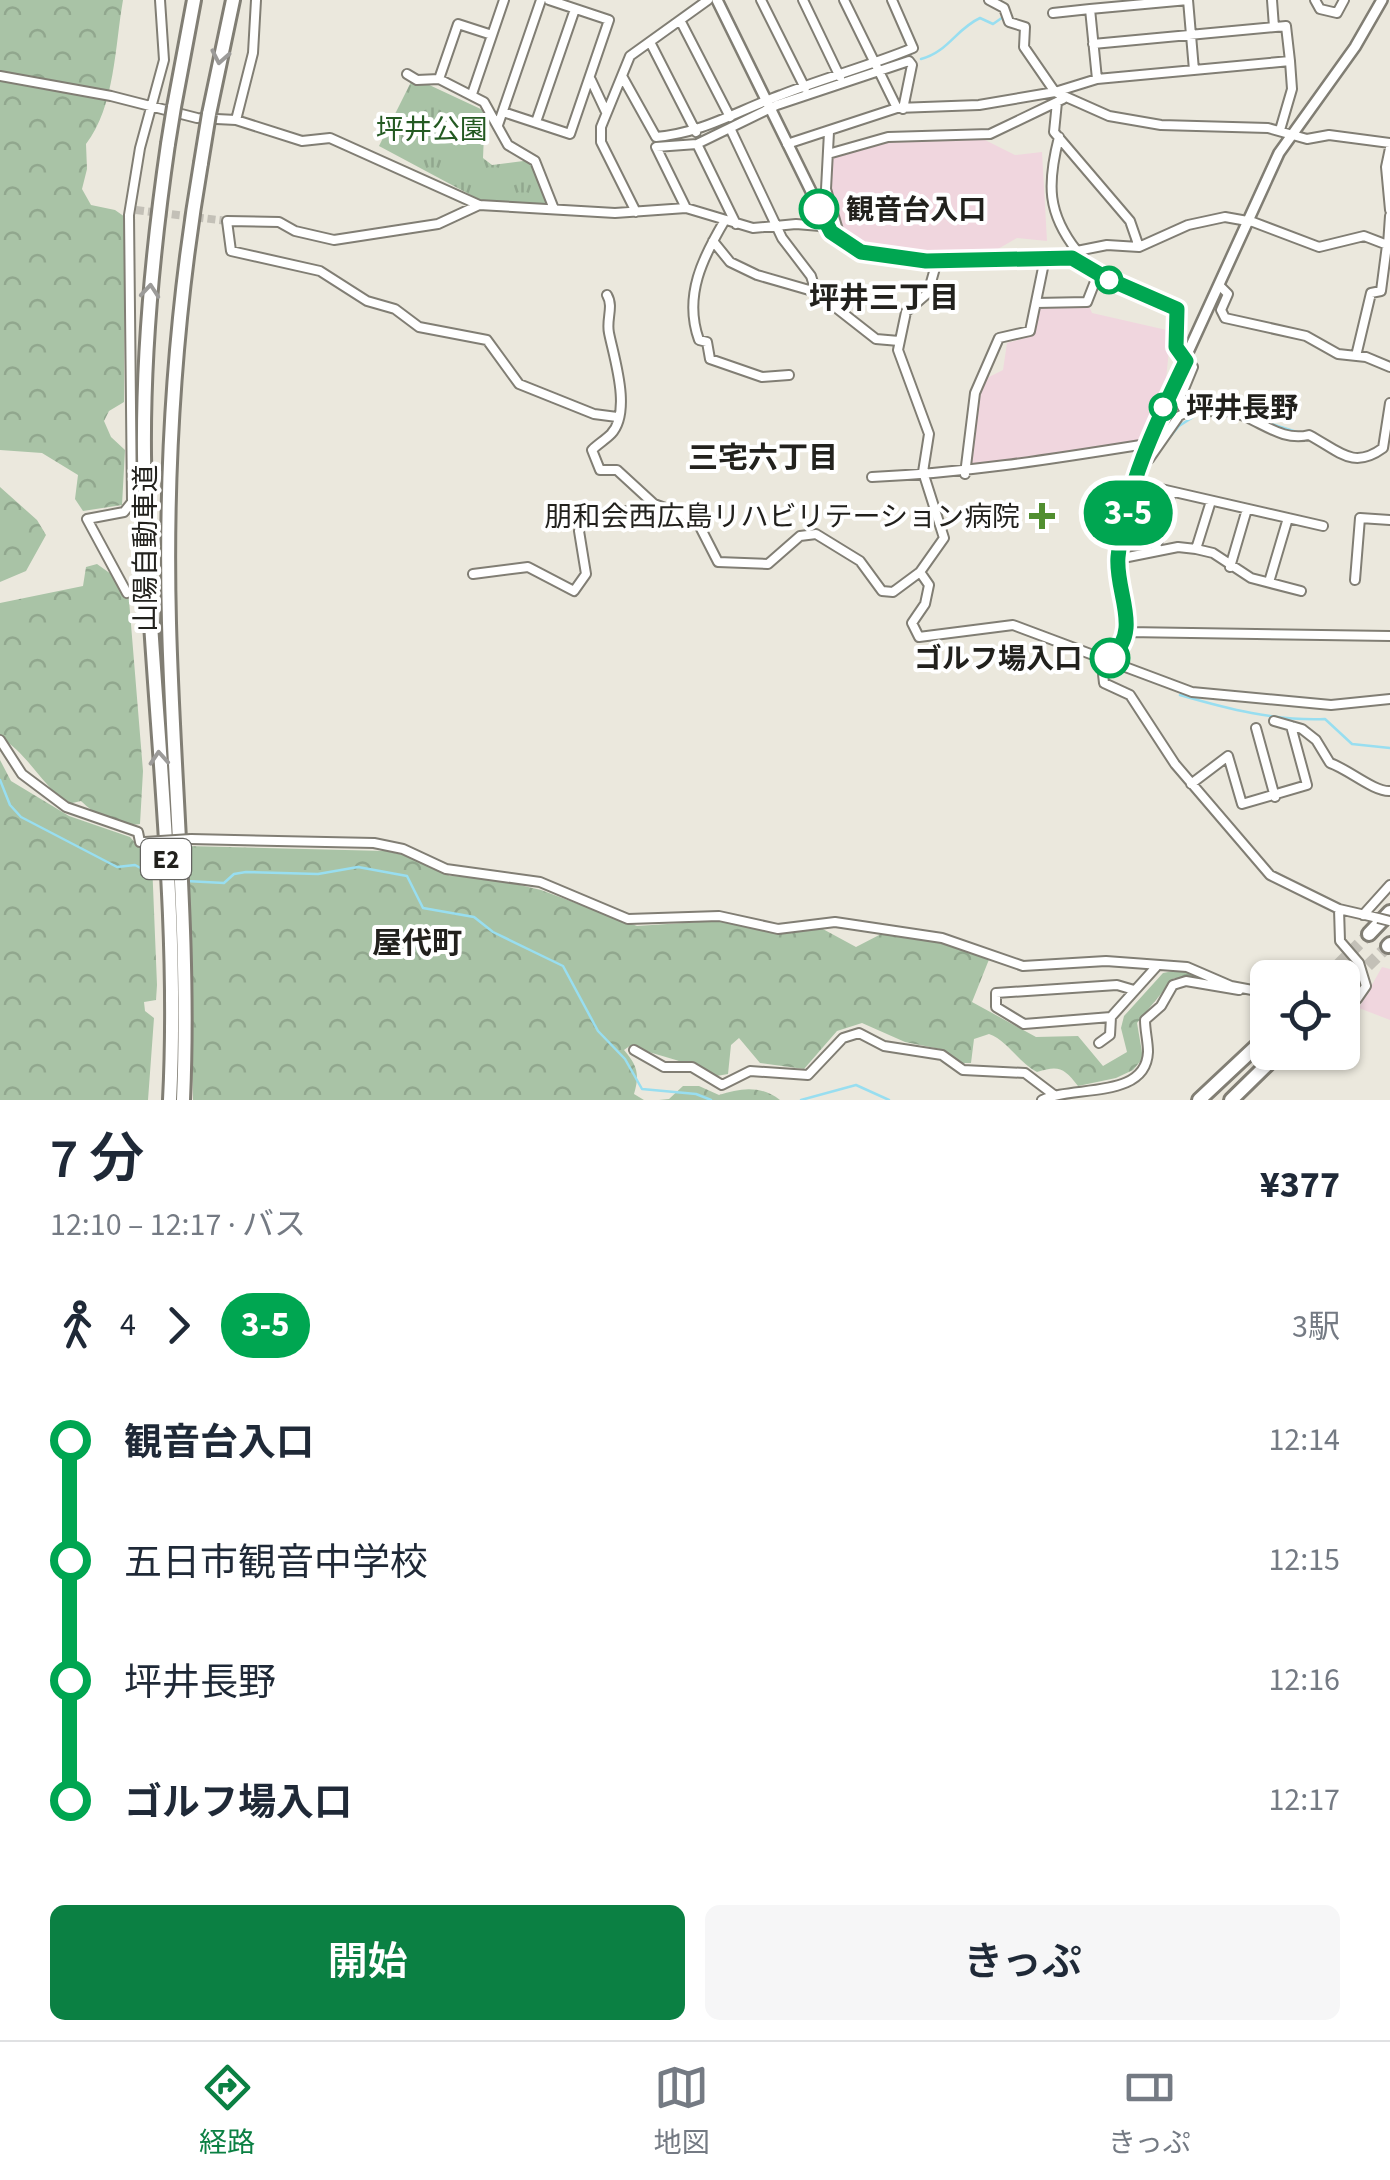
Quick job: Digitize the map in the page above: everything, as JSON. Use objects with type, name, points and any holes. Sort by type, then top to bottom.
[{"type":"highway","name":"山陽自動車道","points":[[170,1100],[171,952],[146,528],[148,317],[168,144],[194,0]]},
{"type":"highway","name":"山陽自動車道","points":[[182,1100],[183,957],[168,542],[174,374],[200,163],[232,0]]},
{"type":"highway","points":[[1369,934],[1384,915]]},
{"type":"highway","points":[[1199,1100],[1250,1052]]},
{"type":"highway","points":[[1231,1100],[1262,1070]]},
{"type":"street","points":[[127,594],[87,519],[124,512],[132,502],[134,210],[140,148],[164,60],[160,0]]},
{"type":"street","points":[[236,120],[253,53],[256,0]]},
{"type":"street","points":[[472,94],[504,0]]},
{"type":"street","points":[[498,125],[541,0]]},
{"type":"street","points":[[503,112],[570,134],[609,20],[574,12],[549,0]]},
{"type":"street","points":[[636,212],[601,142],[606,112],[630,56],[708,0]]},
{"type":"street","points":[[717,0],[831,232],[869,254],[937,261],[1074,255],[1110,245],[1139,247],[1192,224],[1224,216],[1248,220],[1318,248],[1364,236],[1388,246]]},
{"type":"street","points":[[761,0],[805,88]]},
{"type":"street","points":[[802,0],[840,77]]},
{"type":"street","points":[[844,0],[900,108]]},
{"type":"street","points":[[622,76],[656,137],[696,132],[877,68],[913,48],[892,0]]},
{"type":"street","points":[[989,0],[1004,8],[1010,22],[1025,27],[1024,47],[1058,98],[1054,132],[1130,221],[1139,247]]},
{"type":"street","points":[[1053,13],[1188,0],[1194,70]]},
{"type":"street","points":[[1272,0],[1274,27]]},
{"type":"street","points":[[1315,0],[1320,9],[1337,13],[1343,10],[1344,0]]},
{"type":"street","points":[[1285,132],[1355,46],[1382,0]]},
{"type":"street","points":[[1090,8],[1097,79]]},
{"type":"street","points":[[536,122],[574,12]]},
{"type":"street","points":[[680,20],[730,118]]},
{"type":"street","points":[[440,79],[458,24],[492,35]]},
{"type":"street","points":[[1093,44],[1286,26],[1292,89],[1285,132],[1146,444],[1118,559],[1127,632],[1122,647],[1101,671],[1104,683],[1133,698],[1192,784],[1270,875],[1339,909],[1384,915],[1390,921]]},
{"type":"street","points":[[650,42],[696,132]]},
{"type":"street","points":[[686,208],[656,147],[697,144],[805,88],[909,61],[912,65],[900,108]]},
{"type":"street","points":[[828,154],[886,138],[990,134],[1097,79],[1290,62]]},
{"type":"street","points":[[407,74],[417,80],[440,79],[484,102],[508,145],[535,161],[554,209]]},
{"type":"street","points":[[0,76],[197,118],[236,120],[302,141],[330,138],[479,205],[636,212],[686,208],[754,228],[796,224],[831,232]]},
{"type":"street","points":[[590,79],[606,112]]},
{"type":"street","points":[[787,144],[900,108],[1058,98],[1145,124],[1285,132],[1308,140],[1329,135],[1390,146],[1386,166],[1390,213],[1382,291],[1371,293],[1356,356]]},
{"type":"street","points":[[730,128],[778,227],[812,276],[816,292]]},
{"type":"street","points":[[829,132],[828,196],[842,241]]},
{"type":"street","points":[[1058,136],[1050,197],[1057,226],[1074,255],[1098,274],[1175,307],[1176,347],[1193,367],[1178,401],[1185,412]]},
{"type":"street","points":[[697,144],[736,224]]},
{"type":"street","points":[[479,205],[438,224],[334,240],[295,231],[279,222],[227,221],[231,251],[320,271],[366,301],[396,310],[419,326],[487,340],[519,384],[594,414],[617,417]]},
{"type":"street","points":[[725,220],[696,283],[694,321],[699,340],[707,342],[710,359],[762,377],[788,375]]},
{"type":"street","points":[[713,241],[730,262],[816,292],[876,339],[899,340]]},
{"type":"street","points":[[965,474],[975,393],[999,338],[1030,331],[1045,258]]},
{"type":"street","points":[[608,296],[612,303],[607,314],[608,332],[617,354],[620,386],[614,430],[592,450],[595,466],[619,472],[660,507],[700,523],[712,555],[722,564],[768,564],[800,536],[811,533],[860,561],[882,591],[893,592],[920,572],[944,538],[923,474],[929,434],[908,386],[899,340],[906,312],[928,292],[937,261]]},
{"type":"street","points":[[1036,303],[1086,302],[1098,274]]},
{"type":"street","points":[[1220,285],[1228,292],[1221,310],[1224,318],[1306,336],[1338,354],[1390,367]]},
{"type":"street","points":[[1142,458],[1150,459],[1159,440],[1185,412],[1195,408],[1208,414],[1228,412],[1304,437],[1355,460],[1366,460],[1383,448],[1390,403]]},
{"type":"street","points":[[872,477],[965,474],[1146,444]]},
{"type":"street","points":[[1136,483],[1323,526]]},
{"type":"street","points":[[1156,551],[1170,492]]},
{"type":"street","points":[[1196,549],[1211,501]]},
{"type":"street","points":[[1355,580],[1361,504]]},
{"type":"street","points":[[473,574],[528,567],[574,591],[586,574],[579,531],[582,523],[600,514],[660,507]]},
{"type":"street","points":[[1230,568],[1247,509]]},
{"type":"street","points":[[1269,582],[1288,518]]},
{"type":"street","points":[[1360,518],[1390,520]]},
{"type":"street","points":[[1118,559],[1178,546],[1196,549],[1213,552],[1230,568],[1301,590]]},
{"type":"street","points":[[920,572],[929,585],[926,604],[912,622],[919,637],[1014,625],[1192,692],[1301,698],[1330,705],[1390,698]]},
{"type":"street","points":[[1127,632],[1390,636]]},
{"type":"street","points":[[1274,720],[1316,740],[1328,762],[1350,770],[1380,790],[1390,790]]},
{"type":"street","points":[[1192,784],[1228,756],[1242,804],[1306,785],[1291,726]]},
{"type":"street","points":[[1256,728],[1275,797]]},
{"type":"street","points":[[0,740],[16,769],[66,807],[138,832],[140,842],[191,839],[392,846],[446,869],[540,882],[628,919],[719,916],[778,929],[835,922],[942,938],[1023,966],[1106,961],[1196,969],[1250,990]]},
{"type":"street","points":[[1363,915],[1390,885]]},
{"type":"street","points":[[1339,909],[1340,940],[1357,960]]},
{"type":"street","points":[[1360,963],[1366,986],[1360,995]]},
{"type":"street","points":[[1099,1043],[1110,1035],[1111,1017],[1156,967]]},
{"type":"street","points":[[1042,1100],[1100,1089],[1135,1077],[1148,1054],[1144,1020],[1161,1006],[1173,984],[1186,981],[1226,991],[1243,989]]},
{"type":"street","points":[[1111,1017],[1024,1024],[996,1007],[996,993],[1117,985],[1134,990]]},
{"type":"street","points":[[634,1050],[664,1066],[692,1067],[722,1085],[750,1071],[808,1075],[843,1038],[858,1033],[884,1046],[942,1054],[963,1070],[1025,1072],[1054,1095]]},
{"type":"shaded area","points":[[981,138],[1015,155],[1042,152],[1047,241],[1017,238],[984,257],[930,257],[861,248],[843,235],[828,185],[832,156],[887,140]]},
{"type":"shaded area","points":[[1040,305],[1089,306],[1092,313],[1171,331],[1166,379],[1139,442],[970,467],[980,396],[987,378],[1003,370],[1007,343],[1032,336]]},
{"type":"shaded area","points":[[1382,967],[1390,969],[1390,1020],[1360,1006]]},
{"type":"green space","points":[[0,0],[123,0],[108,94],[96,129],[86,144],[87,169],[82,189],[91,205],[115,210],[125,217],[124,402],[109,411],[104,421],[111,437],[125,450],[122,505],[83,511],[75,499],[78,475],[42,453],[0,450]]},
{"type":"green space","name":"坪井公園","points":[[411,82],[425,83],[485,111],[483,158],[492,165],[531,160],[547,204],[480,200],[379,146]]},
{"type":"green space","points":[[0,487],[37,520],[46,535],[26,571],[0,582]]},
{"type":"green space","points":[[97,564],[125,584],[129,600],[143,771],[140,824],[108,820],[81,801],[68,804],[0,737],[0,603],[83,586],[86,567]]},
{"type":"green space","points":[[0,760],[11,781],[69,816],[130,837],[152,862],[157,985],[156,1000],[144,1002],[145,1011],[154,1018],[148,1100],[0,1100]]},
{"type":"green space","points":[[187,846],[386,851],[417,858],[450,876],[486,877],[541,890],[637,926],[728,920],[791,931],[821,928],[856,947],[885,932],[964,947],[990,957],[972,1002],[1036,1037],[1078,1036],[1103,1066],[1127,1052],[1121,1028],[1124,1016],[1163,973],[1178,970],[1212,979],[1174,978],[1137,1023],[1143,1058],[1133,1070],[1078,1086],[1060,1070],[1037,1072],[989,1034],[974,1039],[971,1063],[960,1063],[940,1049],[905,1042],[862,1023],[837,1031],[804,1069],[760,1063],[739,1038],[731,1045],[728,1074],[711,1077],[692,1066],[631,1045],[624,1050],[636,1070],[634,1094],[644,1100],[193,1100]]},
{"type":"green space","points":[[683,1086],[699,1086],[719,1095],[758,1090],[780,1100],[659,1100],[669,1099]]},
{"type":"waterway","points":[[921,59],[938,51],[980,18],[993,24],[1006,15]]},
{"type":"waterway","points":[[1213,407],[1234,410]]},
{"type":"waterway","points":[[1163,445],[1179,426],[1201,412]]},
{"type":"waterway","points":[[1265,422],[1300,433]]},
{"type":"waterway","points":[[1180,695],[1252,713],[1325,719],[1352,744],[1390,748]]},
{"type":"waterway","points":[[0,780],[10,805],[21,817],[117,867],[135,865],[163,880]]},
{"type":"waterway","points":[[186,881],[224,883],[234,874],[246,872],[318,874],[358,867],[407,876],[423,908],[474,917],[493,932],[563,966],[598,1031],[625,1059],[642,1089],[696,1094],[711,1100]]},
{"type":"waterway","points":[[801,1100],[856,1085],[889,1100]]},
{"type":"tunnel","points":[[136,210],[227,221]]},
{"type":"tunnel","points":[[1343,960],[1369,934]]},
{"type":"tunnel","points":[[1360,973],[1388,946]]},
{"type":"bus line","name":"3-5","points":[[819,209],[831,232],[861,252],[926,261],[1072,258],[1106,278],[1177,309],[1176,347],[1186,361],[1139,468],[1118,559],[1128,630],[1122,647],[1110,658]]},
{"type":"place","name":"観音台入口","points":[[819,209]]},
{"type":"place","name":"坪井長野","points":[[1163,407]]},
{"type":"place","name":"朋和会西広島リハビリテーション病院","points":[[1042,516]]},
{"type":"place","name":"ゴルフ場入口","points":[[1110,658]]},
{"type":"district","name":"坪井三丁目","points":[[884,298]]},
{"type":"district","name":"三宅六丁目","points":[[763,458]]},
{"type":"district","name":"屋代町","points":[[417,943]]}]
